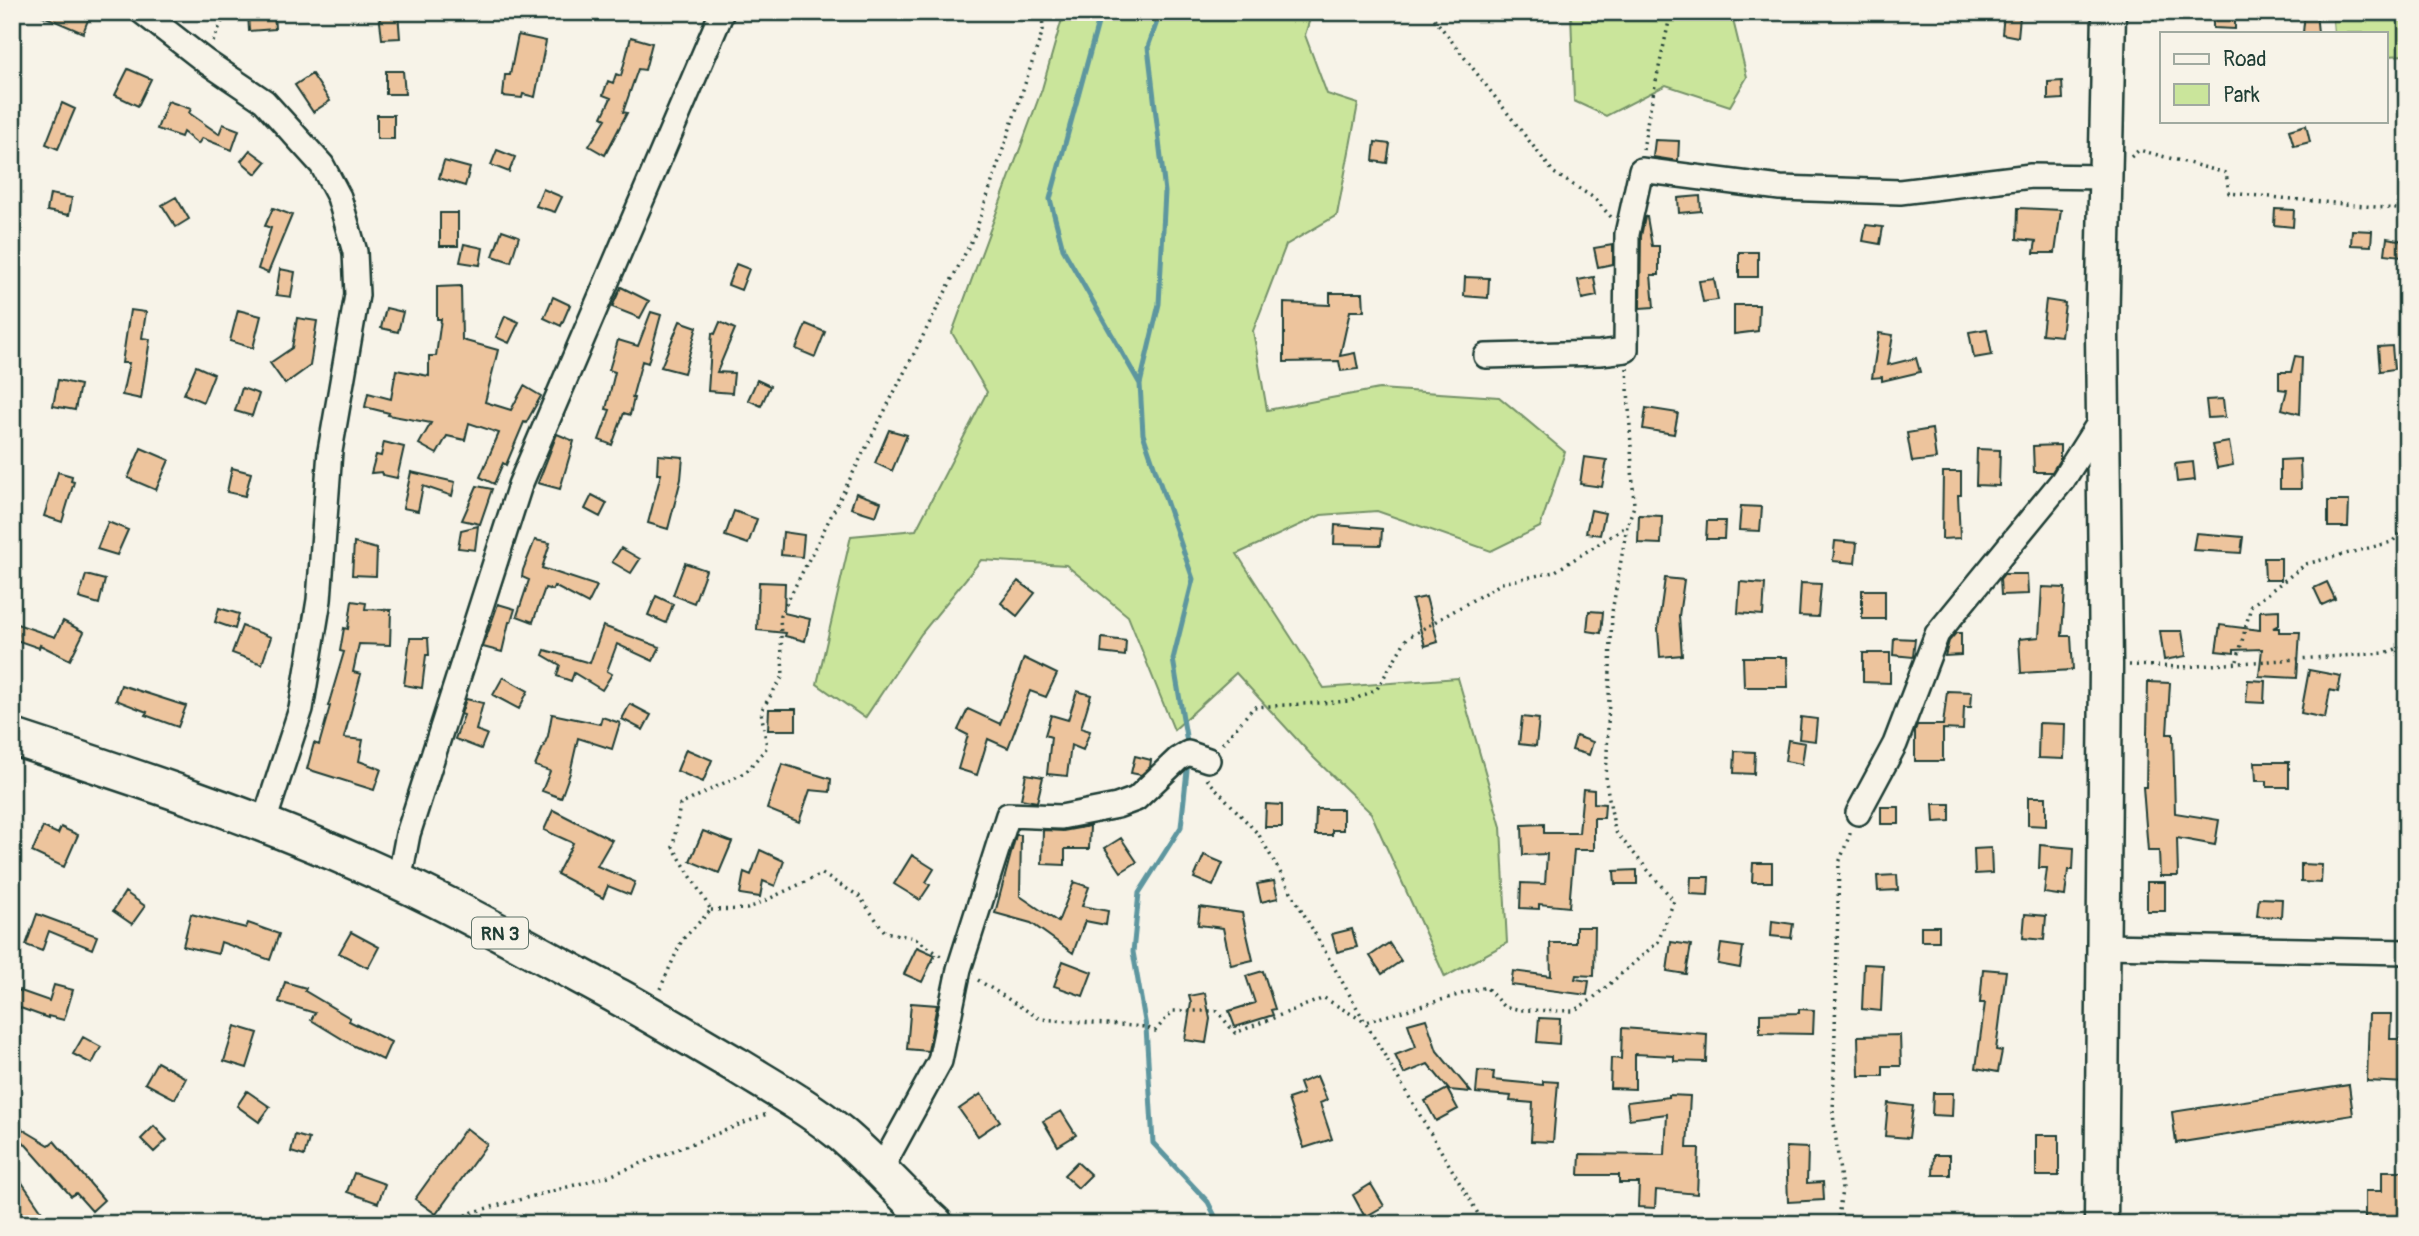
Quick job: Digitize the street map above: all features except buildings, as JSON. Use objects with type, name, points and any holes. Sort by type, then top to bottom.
[{"type":"main road","points":[[2101,1224],[2106,664],[2101,420],[2109,12]]},
{"type":"main road","name":"RN 3","points":[[12,737],[205,802],[316,845],[399,881],[524,946],[649,1013],[793,1099],[839,1132],[881,1169],[909,1202],[935,1224]]},
{"type":"street","points":[[142,12],[205,61],[264,101],[322,164],[339,197],[355,252],[357,295],[330,451],[319,600],[301,709],[263,825]]},
{"type":"street","points":[[399,881],[408,834],[520,485],[722,12]]},
{"type":"street","points":[[1486,356],[1600,354],[1626,350],[1627,234],[1641,170],[1780,188],[1900,192],[2031,176],[2106,177]]},
{"type":"street","points":[[1858,813],[1895,744],[1937,634],[2063,480],[2101,420]]},
{"type":"street","points":[[881,1169],[940,1061],[959,969],[1008,815],[1061,817],[1117,806],[1136,799],[1178,759],[1188,753],[1208,760]]},
{"type":"street","points":[[2104,946],[2407,953]]},
{"type":"path","points":[[205,61],[226,12]]},
{"type":"path","points":[[711,910],[673,847],[680,805],[746,772],[766,747],[761,711],[783,676],[780,616],[974,236],[1043,30],[1042,12]]},
{"type":"path","points":[[1433,12],[1433,17],[1554,173],[1594,198],[1627,234]]},
{"type":"path","points":[[1641,170],[1647,118],[1671,12]]},
{"type":"path","points":[[2106,177],[2139,150],[2226,173],[2229,193],[2407,209]]},
{"type":"path","points":[[649,1013],[682,940],[711,910],[747,909],[822,874],[859,895],[885,932],[915,938],[1040,1019],[1146,1027],[1155,1031],[1173,1011],[1217,1011],[1235,1033],[1324,998],[1365,1022],[1486,987],[1503,1006],[1521,1010],[1573,1011],[1591,1000],[1658,942],[1674,901],[1615,831],[1606,782],[1612,612],[1627,526],[1634,506],[1626,350]]},
{"type":"path","points":[[2238,662],[2251,606],[2306,564],[2392,542],[2407,525]]},
{"type":"path","points":[[1484,1224],[1259,835],[1206,781],[1208,760],[1254,707],[1351,701],[1377,689],[1407,638],[1503,583],[1555,572],[1627,526]]},
{"type":"path","points":[[2106,664],[2182,667],[2385,653],[2407,645]]},
{"type":"path","points":[[1837,1224],[1842,1190],[1833,1114],[1839,863],[1858,813]]},
{"type":"path","points":[[446,1224],[473,1212],[609,1176],[763,1116],[793,1099]]},
{"type":"green space","points":[[1064,12],[1312,12],[1305,35],[1327,94],[1358,104],[1337,215],[1286,245],[1253,331],[1267,410],[1379,389],[1499,397],[1565,452],[1540,527],[1491,551],[1377,511],[1321,515],[1237,554],[1324,688],[1458,678],[1501,827],[1507,943],[1445,977],[1371,813],[1314,758],[1236,673],[1174,730],[1128,616],[1066,565],[981,560],[921,634],[865,718],[817,684],[851,536],[916,530],[987,392],[952,333],[1042,89]]},
{"type":"green space","points":[[1571,12],[1731,12],[1747,77],[1730,106],[1666,85],[1606,116],[1574,101]]},
{"type":"green space","points":[[2380,12],[2407,12],[2407,55],[2388,56],[2388,32],[2334,32],[2333,20]]},
{"type":"waterway","points":[[1101,12],[1050,199],[1063,249],[1140,384],[1143,434],[1193,579],[1173,659],[1188,748]]},
{"type":"waterway","points":[[1140,384],[1159,304],[1165,192],[1148,47],[1159,16],[1164,12]]},
{"type":"waterway","points":[[1188,761],[1181,827],[1139,893],[1133,952],[1146,1027],[1153,1143],[1208,1202],[1219,1224]]}]
